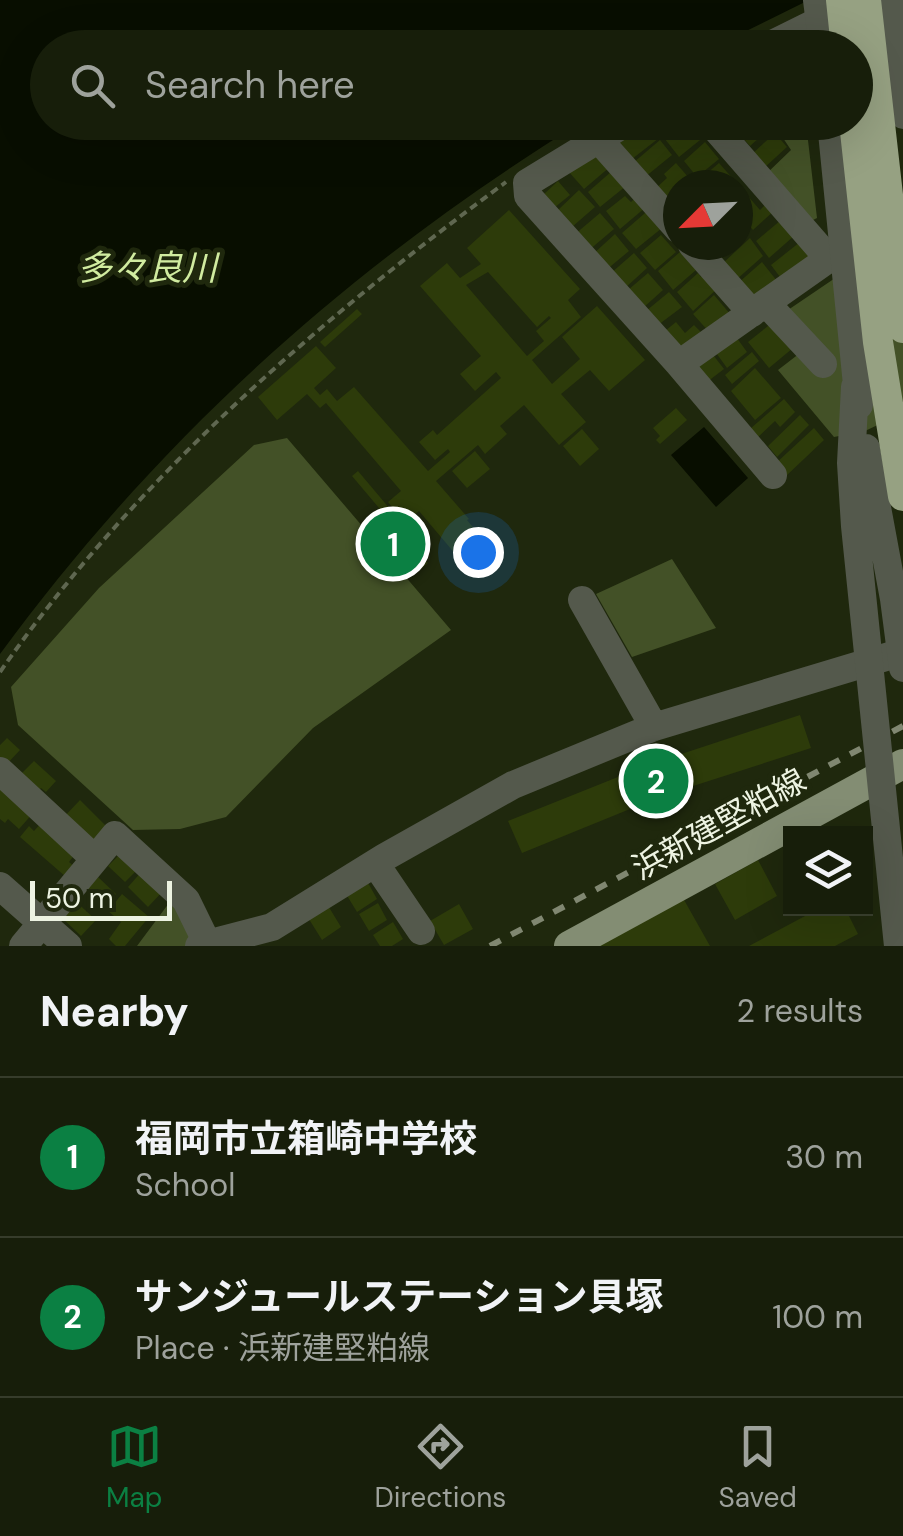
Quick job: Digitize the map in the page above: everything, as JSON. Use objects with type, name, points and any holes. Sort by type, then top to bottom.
[{"type":"highway","points":[[840,0],[844,30]]},
{"type":"highway","points":[[864,0],[868,30]]},
{"type":"highway","points":[[873,76],[903,328]]},
{"type":"highway","points":[[856,140],[878,342],[903,496]]},
{"type":"main road","name":"浜新建堅粕線","points":[[569,946],[903,764]]},
{"type":"street","points":[[817,0],[821,30]]},
{"type":"street","points":[[802,30],[864,0]]},
{"type":"street","points":[[891,0],[903,114]]},
{"type":"street","points":[[663,212],[599,140],[527,183],[528,196],[774,475]]},
{"type":"street","points":[[726,140],[828,259]]},
{"type":"street","points":[[833,140],[855,387],[894,599],[895,660]]},
{"type":"street","points":[[680,364],[903,206]]},
{"type":"street","points":[[708,260],[822,364]]},
{"type":"street","points":[[855,387],[855,526],[898,946]]},
{"type":"street","points":[[895,660],[865,463],[871,442],[903,427]]},
{"type":"street","points":[[582,600],[654,728]]},
{"type":"street","points":[[23,946],[115,835],[186,900],[203,945],[272,926],[513,785],[654,728],[895,660]]},
{"type":"street","points":[[0,771],[95,859]]},
{"type":"street","points":[[376,863],[420,930]]},
{"type":"street","points":[[0,886],[68,946]]},
{"type":"path","points":[[0,672],[70,581],[138,502],[212,426],[354,298],[508,180]]},
{"type":"green space","points":[[784,140],[808,140],[817,218],[809,222],[764,176],[791,150]]},
{"type":"green space","points":[[903,232],[903,413],[865,431],[834,437],[778,370],[813,343],[788,310]]},
{"type":"green space","points":[[287,438],[451,630],[313,728],[226,817],[180,829],[133,830],[18,725],[11,687],[99,588],[254,445]]},
{"type":"green space","points":[[672,559],[716,628],[632,657],[596,594]]},
{"type":"green space","points":[[172,899],[197,936],[186,946],[137,946]]},
{"type":"water","name":"多々良川","points":[[0,0],[809,0],[748,30],[30,30],[30,140],[554,140],[415,236],[264,360],[126,499],[0,654]]},
{"type":"water","points":[[704,427],[748,478],[716,507],[671,455]]},
{"type":"building","points":[[617,140],[656,140],[632,159]]},
{"type":"building","points":[[660,140],[672,155],[645,177],[633,163]]},
{"type":"building","points":[[666,140],[700,140],[679,157]]},
{"type":"building","points":[[767,140],[781,140],[787,147],[764,168],[752,154]]},
{"type":"building","points":[[705,142],[719,159],[706,170],[691,170],[684,161]]},
{"type":"building","points":[[595,148],[611,166],[584,189],[568,171]]},
{"type":"building","points":[[612,171],[626,186],[600,207],[588,192]]},
{"type":"building","points":[[558,181],[570,195],[554,208],[543,195]]},
{"type":"building","points":[[663,182],[663,199],[655,189]]},
{"type":"building","points":[[579,190],[595,207],[572,227],[558,210]]},
{"type":"building","points":[[625,196],[631,202],[637,196],[646,207],[620,229],[606,211]]},
{"type":"building","points":[[753,202],[760,210],[768,202],[775,210],[753,230]]},
{"type":"building","points":[[652,207],[663,219],[663,227],[636,249],[622,233]]},
{"type":"building","points":[[509,210],[580,289],[568,300],[581,317],[532,360],[552,384],[580,359],[562,337],[597,306],[645,360],[609,391],[590,370],[561,394],[586,422],[559,445],[524,405],[500,426],[507,434],[485,454],[478,445],[436,481],[488,545],[462,562],[419,511],[405,523],[388,502],[401,491],[326,403],[320,408],[307,394],[277,420],[258,397],[316,346],[336,368],[314,388],[320,395],[327,389],[337,401],[354,387],[428,471],[450,452],[448,449],[435,460],[419,442],[433,430],[437,435],[501,378],[496,372],[475,391],[460,374],[481,356],[420,286],[447,263],[460,278],[481,264],[467,248]],"holes":[[[488,272],[537,327],[551,318],[536,331],[544,341],[527,356],[466,285]]]},
{"type":"building","points":[[600,213],[614,229],[588,251],[574,235]]},
{"type":"building","points":[[781,220],[794,236],[769,258],[756,241]]},
{"type":"building","points":[[615,234],[629,251],[605,271],[592,255]]},
{"type":"building","points":[[661,235],[663,237],[663,260],[667,260],[655,270],[640,253]]},
{"type":"building","points":[[753,242],[763,256],[736,280],[722,264],[726,260],[753,260]]},
{"type":"building","points":[[800,242],[813,259],[783,281],[771,265]]},
{"type":"building","points":[[634,253],[647,268],[624,289],[610,274]]},
{"type":"building","points":[[671,260],[687,260],[696,270],[673,290],[658,271]]},
{"type":"building","points":[[762,262],[777,281],[752,302],[737,284]]},
{"type":"building","points":[[648,273],[663,290],[643,308],[628,290]]},
{"type":"building","points":[[698,273],[701,277],[705,273],[718,288],[693,311],[677,292]]},
{"type":"building","points":[[669,292],[682,307],[658,325],[646,311]]},
{"type":"building","points":[[714,295],[731,315],[710,333],[693,314]]},
{"type":"building","points":[[357,309],[362,314],[325,347],[320,342]]},
{"type":"building","points":[[676,322],[685,333],[694,325],[703,334],[682,352],[660,335]]},
{"type":"building","points":[[773,322],[793,348],[769,368],[748,342]]},
{"type":"building","points":[[734,334],[747,352],[727,368],[714,350]]},
{"type":"building","points":[[710,351],[724,369],[707,382],[693,363]]},
{"type":"building","points":[[752,352],[759,361],[732,384],[725,375]]},
{"type":"building","points":[[755,368],[781,398],[755,420],[731,391]]},
{"type":"building","points":[[784,399],[795,412],[780,427],[775,421],[757,438],[750,429]]},
{"type":"building","points":[[676,408],[687,420],[660,444],[656,440],[660,436],[653,428]]},
{"type":"building","points":[[800,415],[809,425],[777,457],[768,446]]},
{"type":"building","points":[[814,428],[824,440],[785,477],[775,464]]},
{"type":"building","points":[[582,429],[599,449],[580,466],[563,446]]},
{"type":"building","points":[[475,451],[490,469],[467,488],[452,471]]},
{"type":"building","points":[[358,471],[401,522],[395,527],[352,476]]},
{"type":"building","points":[[406,536],[428,563],[420,570],[398,543]]},
{"type":"building","points":[[800,715],[811,748],[662,796],[522,853],[508,821],[648,765]]},
{"type":"building","points":[[7,738],[20,750],[5,766],[0,761],[0,745]]},
{"type":"building","points":[[34,761],[56,781],[46,792],[41,788],[34,796],[16,779]]},
{"type":"building","points":[[0,781],[34,812],[19,829],[8,819],[5,823],[0,819]]},
{"type":"building","points":[[80,800],[110,830],[93,848],[62,819]]},
{"type":"building","points":[[42,822],[76,853],[69,862],[75,867],[66,877],[20,837],[29,826],[34,831]]},
{"type":"building","points":[[120,854],[137,870],[125,882],[108,866]]},
{"type":"building","points":[[758,860],[777,896],[735,920],[715,884]]},
{"type":"building","points":[[143,870],[164,890],[148,907],[128,887]]},
{"type":"building","points":[[98,877],[116,894],[103,908],[86,891]]},
{"type":"building","points":[[367,881],[377,899],[357,912],[346,894]]},
{"type":"building","points":[[122,894],[149,917],[125,946],[116,946],[109,939],[121,922],[108,911]]},
{"type":"building","points":[[683,898],[710,946],[596,946]]},
{"type":"building","points":[[73,899],[96,920],[81,936],[58,914]]},
{"type":"building","points":[[378,903],[387,920],[369,931],[359,914]]},
{"type":"building","points":[[327,904],[341,927],[322,940],[307,916]]},
{"type":"building","points":[[459,904],[473,929],[444,945],[430,921]]},
{"type":"building","points":[[805,916],[849,916],[858,934],[835,946],[749,946]]},
{"type":"building","points":[[393,922],[403,939],[392,946],[380,946],[373,935]]},
{"type":"railway","points":[[490,946],[903,726]]},
{"type":"place","name":"福岡市立箱崎中学校","points":[[393,544]]},
{"type":"place","name":"サンジュールステーション貝塚","points":[[656,781]]}]
